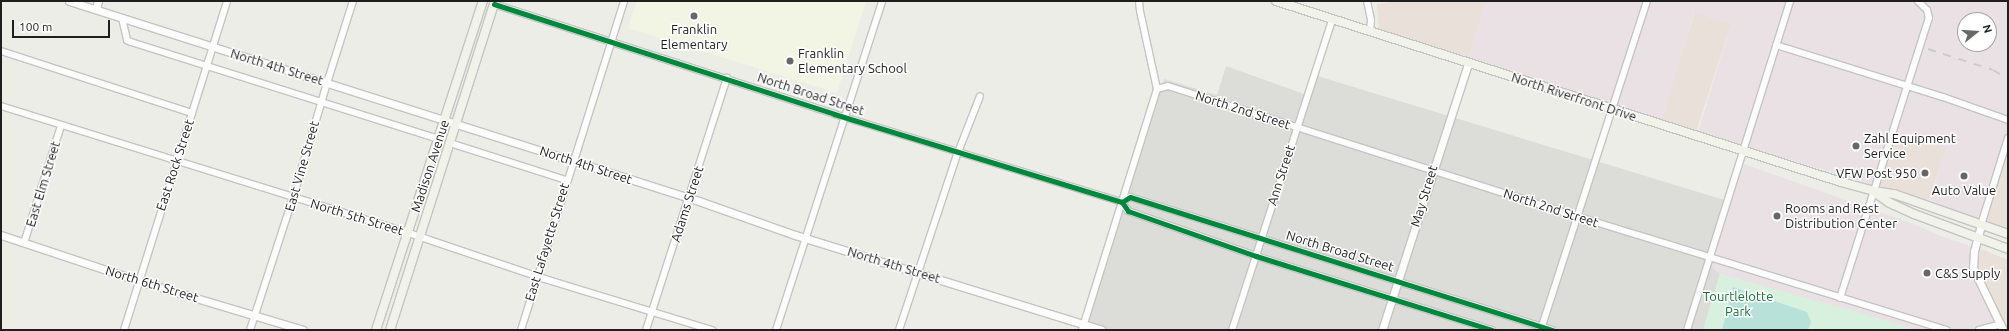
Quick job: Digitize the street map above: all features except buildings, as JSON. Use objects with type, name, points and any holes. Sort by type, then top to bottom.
[{"type":"main road","name":"Madison Avenue","points":[[376,330],[483,1]]},
{"type":"main road","name":"North Riverfront Drive","points":[[1276,1],[1744,151],[1874,191],[1894,194],[2008,234]]},
{"type":"main road","name":"Madison Avenue","points":[[390,330],[495,2]]},
{"type":"main road","name":"North Riverfront Drive","points":[[1874,191],[1890,203],[2008,249]]},
{"type":"street","name":"North 4th Street","points":[[69,1],[690,198],[805,238],[918,272],[1082,327],[1102,330]]},
{"type":"street","points":[[96,9],[98,1]]},
{"type":"street","name":"East Rock Street","points":[[124,330],[176,161],[228,1]]},
{"type":"street","name":"East Vine Street","points":[[250,330],[293,198],[353,1]]},
{"type":"street","name":"East Lafayette Street","points":[[521,330],[566,180],[624,1]]},
{"type":"street","points":[[776,330],[882,1]]},
{"type":"street","points":[[1082,327],[1157,89],[1140,12],[1139,1]]},
{"type":"street","points":[[1367,1],[1371,20],[1370,32]]},
{"type":"street","points":[[1541,328],[1576,216],[1647,1]]},
{"type":"street","points":[[1686,330],[1744,151],[1790,1]]},
{"type":"street","points":[[1840,298],[1929,18],[1926,10],[1918,1]]},
{"type":"street","name":"North Broad Street","points":[[495,2],[844,117],[1122,202],[1128,211],[1256,256],[1492,330]]},
{"type":"street","points":[[122,18],[127,40],[131,42],[439,139]]},
{"type":"street","name":"Ann Street","points":[[1232,330],[1296,127],[1332,20]]},
{"type":"street","points":[[1776,45],[1907,86],[2008,120]]},
{"type":"street","points":[[1,51],[192,113]]},
{"type":"street","name":"May Street","points":[[1382,330],[1432,170],[1468,63]]},
{"type":"street","name":"Adams Street","points":[[646,330],[690,198],[727,78]]},
{"type":"street","name":"North 2nd Street","points":[[1157,89],[1168,86],[1709,258],[1947,330]]},
{"type":"street","points":[[899,330],[958,151],[980,96]]},
{"type":"street","name":"North 5th Street","points":[[1,106],[61,126],[408,233],[537,277],[712,330]]},
{"type":"street","name":"East Elm Street","points":[[24,243],[61,126]]},
{"type":"street","points":[[1979,330],[2002,327],[1972,268],[1977,238],[2008,138]]},
{"type":"street","points":[[450,143],[566,180]]},
{"type":"street","name":"North Broad Street","points":[[1122,202],[1130,197],[1541,328],[1553,330]]},
{"type":"street","name":"North 6th Street","points":[[1,237],[24,243],[139,281],[303,330]]},
{"type":"shaded area","name":"Franklin Elementary School","points":[[637,1],[866,1],[837,93],[628,28]]},
{"type":"shaded area","points":[[1397,1],[1486,1],[1469,57],[1379,30],[1377,4]]},
{"type":"shaded area","points":[[1486,1],[2008,1],[2008,147],[1984,225],[1930,200],[1945,149],[1896,133],[1880,187],[1698,132],[1731,24],[1694,13],[1662,121],[1469,57]]},
{"type":"shaded area","points":[[1695,12],[1731,24],[1696,132],[1660,120]]},
{"type":"shaded area","points":[[1226,66],[1304,94],[1311,74],[1731,202],[1709,264],[1720,274],[1703,330],[1086,330],[1164,79],[1217,95]]},
{"type":"shaded area","points":[[1896,133],[1945,149],[1928,202],[1879,186]]},
{"type":"shaded area","points":[[2008,147],[2008,231],[1984,225]]},
{"type":"shaded area","points":[[1744,164],[1914,224],[1943,237],[1984,250],[1979,253],[1978,263],[1984,281],[1991,292],[2008,330],[1916,330],[1720,274],[1709,264]]},
{"type":"shaded area","points":[[1984,250],[2008,260],[2008,330],[1991,292],[1984,281],[1978,263],[1979,253]]},
{"type":"green space","name":"Tourtlelotte Park","points":[[1720,274],[1860,313],[1916,330],[1703,330]]},
{"type":"green space","points":[[1733,287],[1807,312],[1811,322],[1808,330],[1722,330]]},
{"type":"railway","points":[[1928,49],[1993,70],[2008,79]]},
{"type":"cycle path","points":[[494,4],[834,114],[1122,202],[1128,211],[1256,256],[1492,330]]},
{"type":"cycle path","points":[[1122,202],[1130,197],[1553,330]]},
{"type":"place","name":"Franklin Elementary","points":[[694,16]]},
{"type":"place","name":"Franklin Elementary School","points":[[790,61]]},
{"type":"place","name":"Zahl Equipment Service","points":[[1856,146]]},
{"type":"place","name":"VFW Post 950","points":[[1925,173]]},
{"type":"place","name":"Auto Value","points":[[1964,176]]},
{"type":"place","name":"Rooms and Rest Distribution Center","points":[[1777,216]]},
{"type":"place","name":"C&S Supply","points":[[1927,273]]}]
